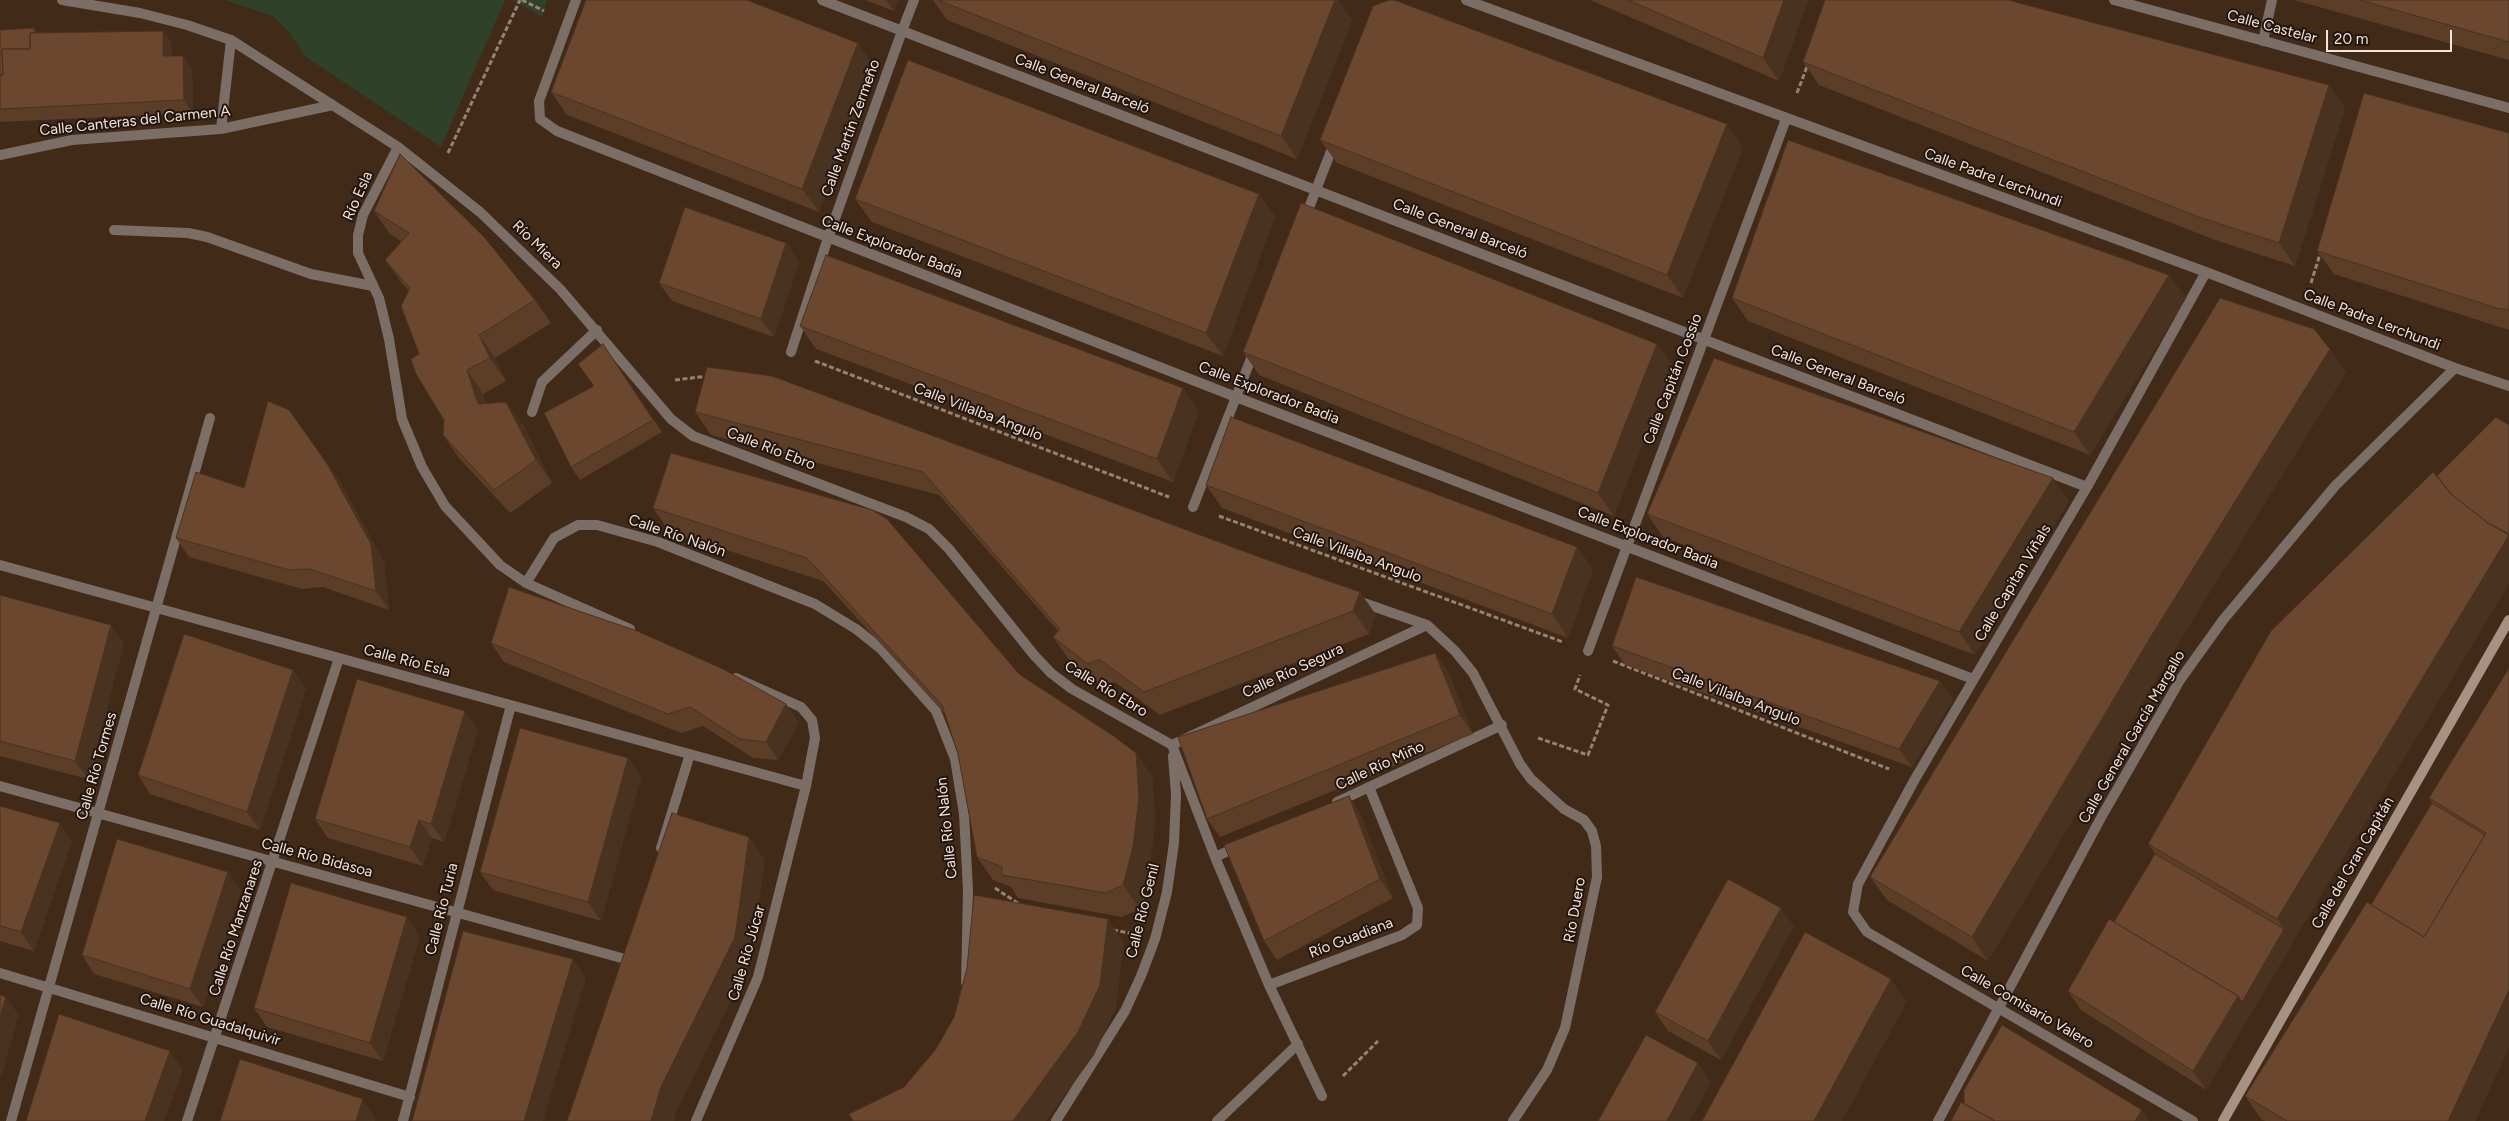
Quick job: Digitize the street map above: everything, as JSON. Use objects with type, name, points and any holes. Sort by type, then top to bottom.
[{"type":"main road","name":"Calle del Gran Capitán","points":[[2223,1121],[2509,620]]},
{"type":"street","name":"Río Miera","points":[[62,0],[149,16],[187,25],[231,40],[398,147],[438,177],[522,250],[597,330],[671,419],[693,436]]},
{"type":"street","name":"Calle Explorador Badia","points":[[576,0],[539,101],[540,119],[557,131],[1236,397],[1973,679]]},
{"type":"street","name":"Calle General Barceló","points":[[822,0],[2087,487]]},
{"type":"street","name":"Calle Martín Zermeño","points":[[791,352],[828,238],[914,0]]},
{"type":"street","name":"Calle Padre Lerchundi","points":[[1466,0],[2206,272],[2455,368],[2509,386]]},
{"type":"street","name":"Calle Castelar","points":[[2114,0],[2509,108]]},
{"type":"street","points":[[2263,40],[2272,0]]},
{"type":"street","points":[[221,129],[231,40]]},
{"type":"street","name":"Calle Canteras del Carmen A","points":[[0,155],[72,140],[221,129],[333,105]]},
{"type":"street","name":"Calle Capitán Cossio","points":[[1588,651],[1786,119]]},
{"type":"street","points":[[1302,226],[1340,127]]},
{"type":"street","name":"Río Esla","points":[[398,147],[363,215],[358,235],[358,253],[379,298],[389,339],[402,419],[422,467],[445,506],[470,536],[500,565],[526,583],[641,635]]},
{"type":"street","points":[[114,230],[197,235],[312,274],[373,286]]},
{"type":"street","name":"Calle Capitan Viñals","points":[[1852,912],[1858,884],[1915,779],[2087,487],[2206,272]]},
{"type":"street","points":[[532,412],[542,382],[597,330]]},
{"type":"street","points":[[1193,507],[1257,343]]},
{"type":"street","name":"Calle General García Margallo","points":[[1938,1121],[2112,798],[2180,680],[2229,613],[2335,486],[2455,368]]},
{"type":"street","name":"Calle Río Tormes","points":[[12,1121],[210,418]]},
{"type":"street","name":"Calle Río Ebro","points":[[693,436],[906,517],[930,529],[949,549],[1034,655],[1051,673],[1072,688],[1172,745]]},
{"type":"street","name":"Calle Río Nalón","points":[[526,583],[554,538],[578,525],[597,525],[658,542],[816,604],[856,629],[880,648],[936,711],[955,759],[964,814],[968,890],[966,996]]},
{"type":"street","name":"Calle Río Esla","points":[[0,565],[806,786]]},
{"type":"street","points":[[1344,596],[1427,625]]},
{"type":"street","name":"Calle Río Segura","points":[[1172,745],[1427,625]]},
{"type":"street","name":"Río Duero","points":[[1427,625],[1473,673],[1502,725],[1520,764],[1531,779],[1564,809],[1584,820],[1592,831],[1596,846],[1597,877],[1566,1028],[1547,1070],[1513,1121]]},
{"type":"street","name":"Calle Río Manzanares","points":[[186,1121],[216,1038],[339,658]]},
{"type":"street","name":"Calle Río Júcar","points":[[696,1121],[758,977],[806,786],[815,738],[812,720],[801,707],[730,675]]},
{"type":"street","name":"Calle Río Turia","points":[[403,1121],[511,705]]},
{"type":"street","name":"Calle Río Miño","points":[[1324,808],[1502,725]]},
{"type":"street","points":[[1172,745],[1215,857],[1269,985],[1322,1096]]},
{"type":"street","name":"Calle Río Genil","points":[[1056,1121],[1125,1011],[1142,976],[1155,939],[1167,892],[1174,843],[1176,794],[1172,745]]},
{"type":"street","points":[[658,857],[690,754]]},
{"type":"street","name":"Calle Río Bidasoa","points":[[0,786],[625,959]]},
{"type":"street","name":"Río Guadiana","points":[[1269,985],[1402,935],[1417,924],[1418,908],[1369,787]]},
{"type":"street","points":[[1215,857],[1251,841]]},
{"type":"street","name":"Calle Comisario Valero","points":[[1852,912],[1866,932],[2193,1121]]},
{"type":"street","name":"Calle Río Guadalquivir","points":[[0,973],[410,1097]]},
{"type":"street","points":[[1217,1121],[1298,1044]]},
{"type":"path","points":[[438,177],[520,0]]},
{"type":"path","points":[[1786,119],[1811,55]]},
{"type":"path","points":[[2310,287],[2322,246]]},
{"type":"path","name":"Calle Villalba Angulo","points":[[791,352],[1193,507],[1588,651],[1915,779]]},
{"type":"path","points":[[643,385],[697,376],[715,376]]},
{"type":"path","points":[[1502,725],[1588,755],[1608,705],[1574,689],[1588,651]]},
{"type":"path","points":[[994,887],[1026,908]]},
{"type":"path","points":[[1108,929],[1155,939]]},
{"type":"green space","points":[[225,0],[505,0],[441,147],[306,57],[288,31],[273,16]]},
{"type":"green space","points":[[512,0],[547,0],[542,17]]},
{"type":"building","points":[[586,0],[747,0],[858,43],[802,189],[551,92]]},
{"type":"building","points":[[938,0],[1335,0],[1281,136]]},
{"type":"building","points":[[1394,0],[1727,124],[1667,275],[1320,140],[1373,6]]},
{"type":"building","points":[[1628,0],[1784,0],[1763,58]]},
{"type":"building","points":[[1825,0],[2008,0],[2329,85],[2279,243],[2199,217],[1803,62]]},
{"type":"building","points":[[2360,0],[2509,0],[2509,42]]},
{"type":"building","points":[[34,28],[34,33],[30,33],[30,49],[2,49],[3,75],[0,75],[0,30]]},
{"type":"building","points":[[163,31],[163,56],[183,56],[184,100],[0,109],[0,75],[3,75],[2,49],[30,49],[30,33]]},
{"type":"building","points":[[908,60],[1259,194],[1206,333],[855,199]]},
{"type":"building","points":[[2364,93],[2509,133],[2509,310],[2497,308],[2317,251]]},
{"type":"building","points":[[1788,140],[2169,275],[2074,432],[1732,298]]},
{"type":"building","points":[[400,154],[484,237],[535,300],[479,335],[490,358],[467,370],[478,404],[506,402],[536,460],[494,490],[443,435],[444,420],[416,374],[411,359],[419,354],[401,306],[410,288],[385,260],[409,233],[374,211]]},
{"type":"building","points":[[1301,203],[1657,344],[1598,493],[1243,352]]},
{"type":"building","points":[[685,207],[786,243],[761,319],[659,283]]},
{"type":"building","points":[[826,255],[1183,388],[1157,459],[800,326]]},
{"type":"building","points":[[2220,298],[2314,329],[2330,349],[2150,638],[1972,937],[1870,877]]},
{"type":"building","points":[[603,344],[653,420],[571,467],[544,413],[594,386],[578,364]]},
{"type":"building","points":[[1714,358],[2053,478],[1959,632],[1647,514]]},
{"type":"building","points":[[707,367],[772,376],[1262,558],[1360,592],[1353,611],[1144,692],[1099,659],[1088,664],[1053,637],[1060,629],[923,472],[695,412]]},
{"type":"building","points":[[268,401],[289,410],[326,462],[371,544],[376,591],[310,569],[289,570],[176,538],[196,472],[244,488]]},
{"type":"building","points":[[1231,417],[1577,547],[1552,614],[1206,485]]},
{"type":"building","points":[[2496,417],[2509,425],[2509,534],[2488,523],[2452,495],[2437,476]]},
{"type":"building","points":[[671,453],[872,510],[887,519],[1019,674],[1115,737],[1136,753],[1139,798],[1133,847],[1123,885],[1106,893],[1002,875],[1002,867],[977,857],[958,754],[942,705],[807,558],[653,508]]},
{"type":"building","points":[[2433,472],[2452,495],[2488,523],[2509,535],[2277,919],[2148,844],[2271,631]]},
{"type":"building","points":[[1636,577],[1940,681],[1899,749],[1612,646]]},
{"type":"building","points":[[509,587],[637,631],[723,669],[786,704],[766,742],[740,739],[690,707],[668,714],[491,643]]},
{"type":"building","points":[[0,595],[111,625],[75,761],[0,741]]},
{"type":"building","points":[[184,634],[293,670],[247,812],[138,775]]},
{"type":"building","points":[[1435,653],[1460,715],[1207,819],[1178,737]]},
{"type":"building","points":[[2509,668],[2509,990],[2448,1121],[2287,1121],[2245,1096],[2367,902],[2424,937],[2486,833],[2429,798]]},
{"type":"building","points":[[357,679],[465,711],[431,824],[419,820],[410,847],[315,819]]},
{"type":"building","points":[[520,728],[628,758],[588,902],[480,872]]},
{"type":"building","points":[[1349,796],[1380,879],[1264,941],[1224,845]]},
{"type":"building","points":[[2432,803],[2485,835],[2424,937],[2371,905]]},
{"type":"building","points":[[0,806],[60,823],[21,932],[0,926]]},
{"type":"building","points":[[672,813],[749,837],[735,937],[661,1087],[651,1121],[567,1121]]},
{"type":"building","points":[[117,839],[228,872],[190,989],[82,955]]},
{"type":"building","points":[[2155,854],[2284,929],[2242,1002],[2238,996],[2114,922]]},
{"type":"building","points":[[1728,879],[1781,908],[1708,1041],[1655,1012]]},
{"type":"building","points":[[291,883],[407,917],[370,1043],[254,1008]]},
{"type":"building","points":[[974,895],[1108,919],[1100,985],[1078,1032],[1013,1121],[853,1121],[849,1114],[904,1087],[936,1049],[954,1017],[967,968]]},
{"type":"building","points":[[2109,919],[2238,996],[2193,1071],[2068,991]]},
{"type":"building","points":[[463,931],[573,959],[524,1121],[412,1121]]},
{"type":"building","points":[[1805,932],[1891,979],[1814,1121],[1702,1121]]},
{"type":"building","points":[[0,995],[6,997],[0,1017]]},
{"type":"building","points":[[59,1014],[170,1051],[145,1121],[26,1121]]},
{"type":"building","points":[[2002,1025],[2142,1110],[2135,1121],[1995,1121],[1964,1104],[1964,1090]]},
{"type":"building","points":[[1646,1035],[1698,1063],[1667,1121],[1598,1121]]},
{"type":"building","points":[[240,1059],[363,1099],[356,1121],[220,1121]]},
{"type":"building","points":[[1961,1102],[1995,1121],[1951,1121]]}]
